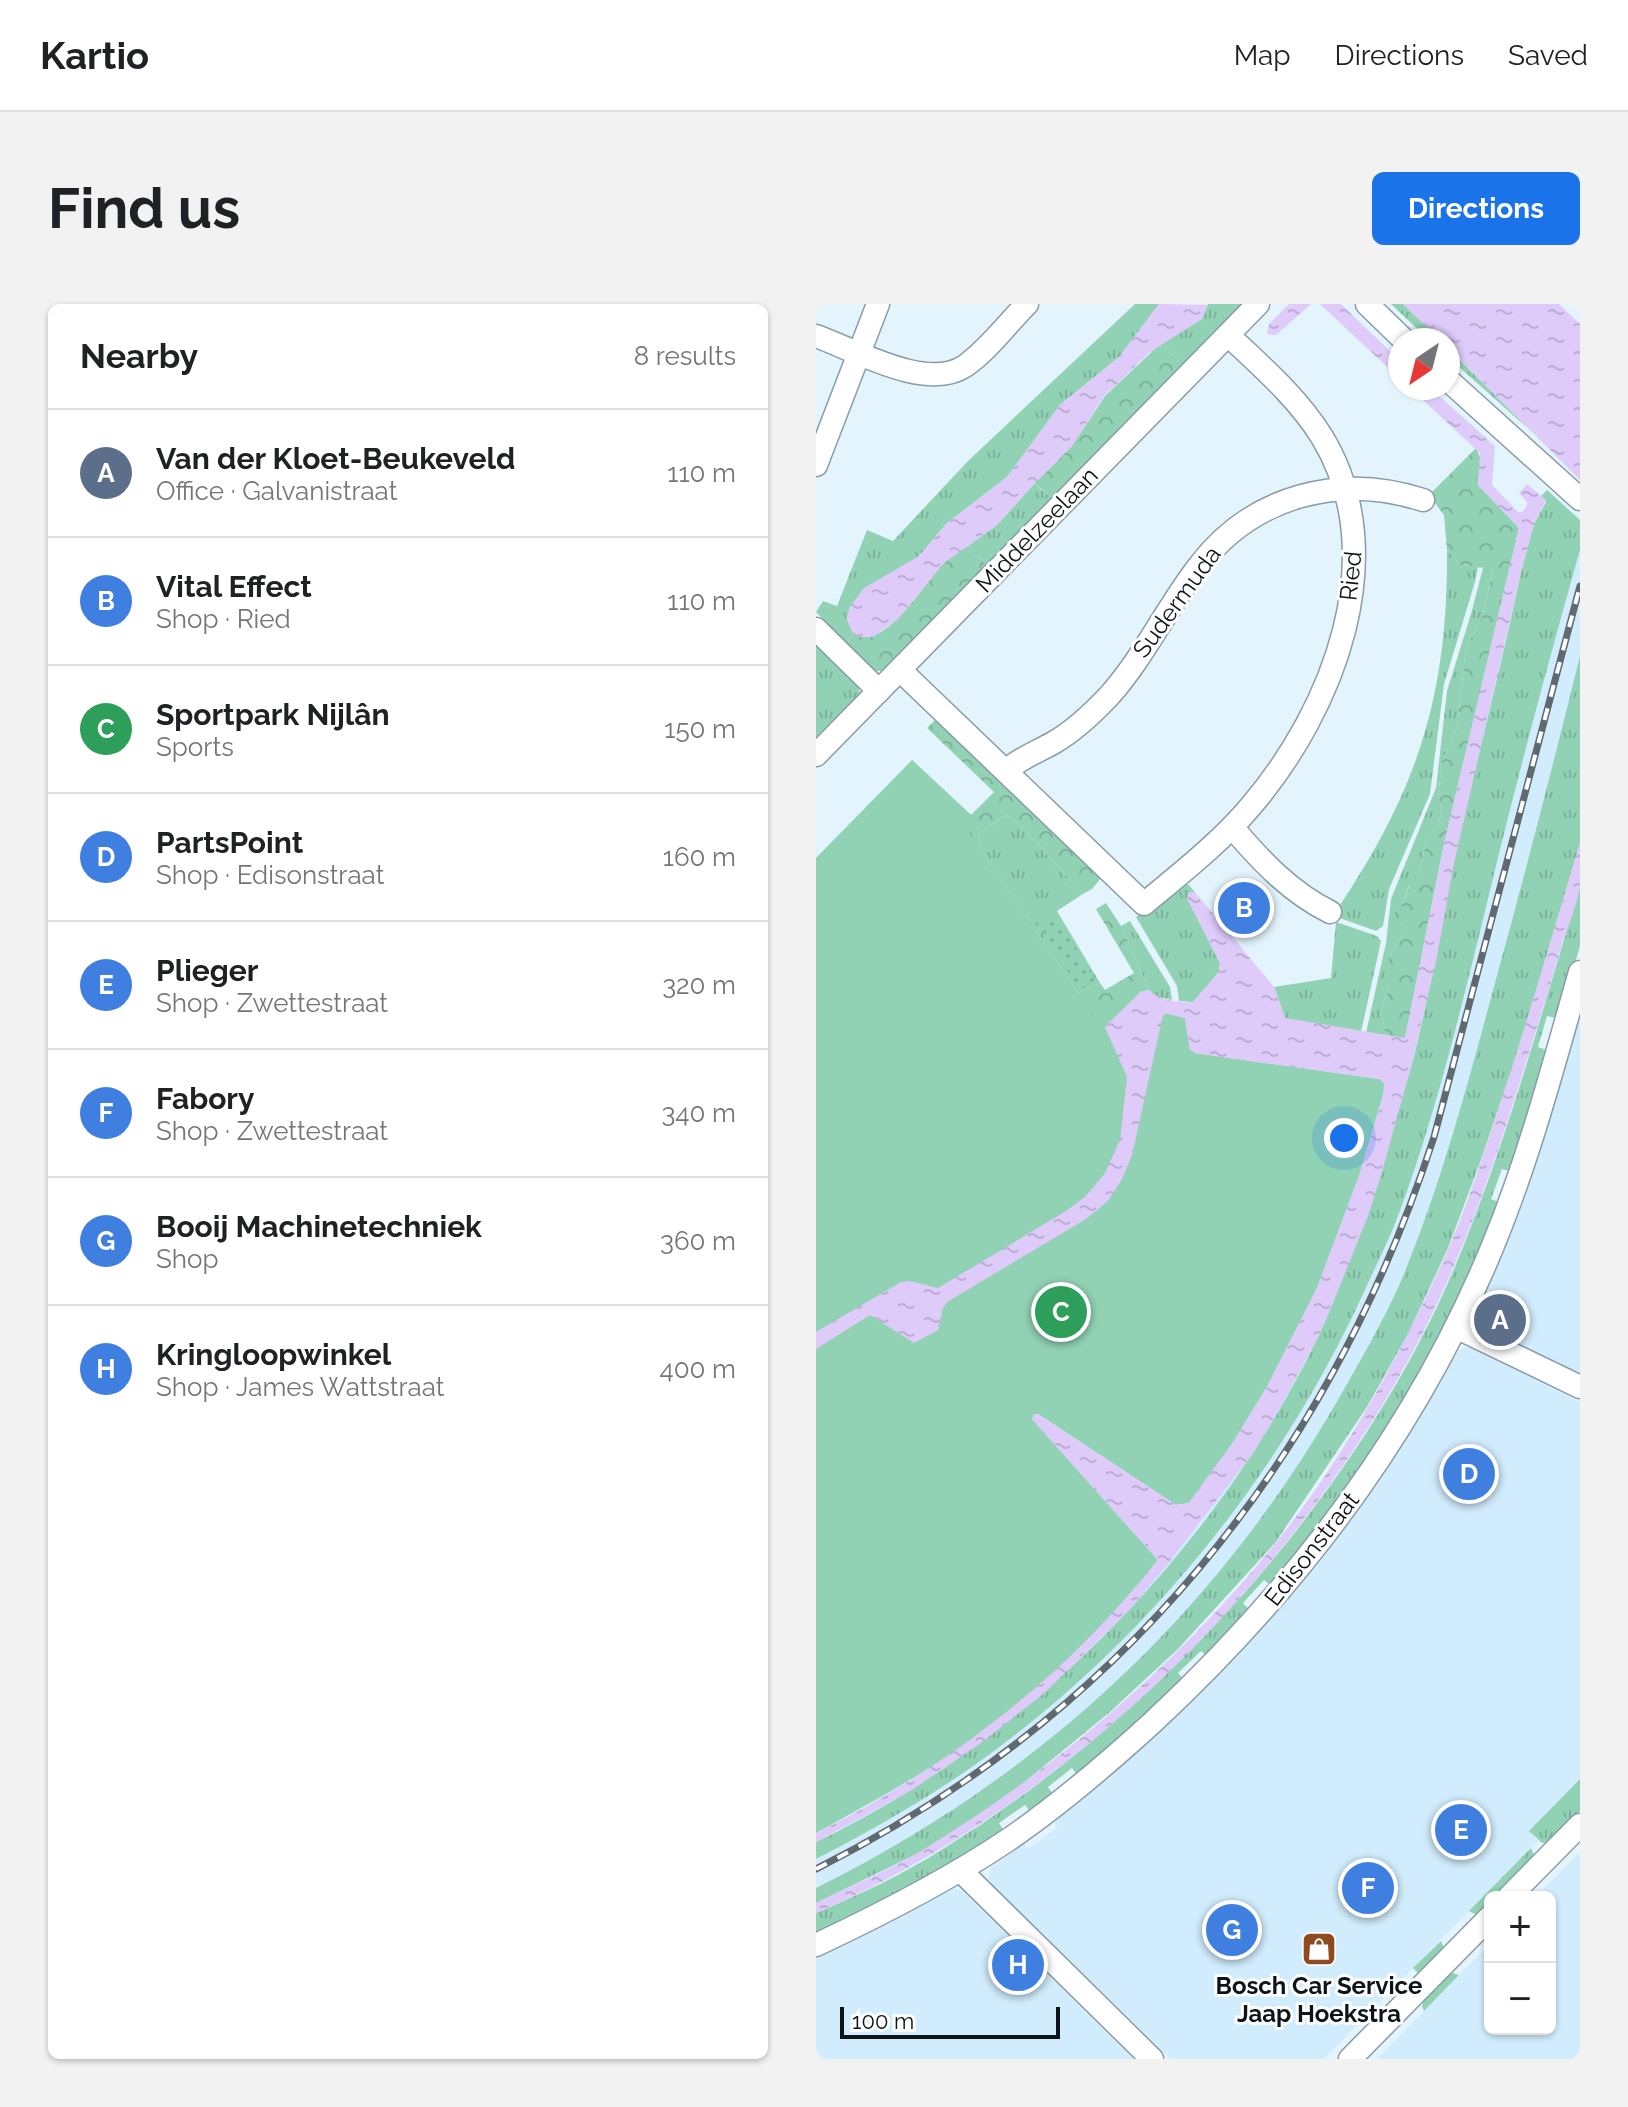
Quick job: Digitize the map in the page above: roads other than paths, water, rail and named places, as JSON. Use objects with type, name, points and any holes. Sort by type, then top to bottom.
[{"type":"street","points":[[816,465],[878,304]]},
{"type":"street","points":[[816,336],[917,374],[944,375],[971,361],[1027,304]]},
{"type":"street","name":"Middelzeelaan","points":[[816,755],[1258,304]]},
{"type":"street","points":[[1367,304],[1392,328]]},
{"type":"street","name":"Ried","points":[[900,670],[1144,904],[1232,827],[1265,789],[1297,742],[1321,694],[1348,608],[1354,567],[1353,524],[1345,487],[1329,450],[1293,399],[1228,335]]},
{"type":"street","points":[[1460,391],[1580,499]]},
{"type":"street","name":"Sudermuda","points":[[1006,771],[1073,730],[1101,705],[1200,565],[1235,529],[1289,500],[1345,487],[1376,489],[1423,500]]},
{"type":"street","points":[[816,629],[879,691]]},
{"type":"street","points":[[1232,827],[1281,880],[1330,912]]},
{"type":"street","name":"Edisonstraat","points":[[816,1945],[913,1897],[1037,1819],[1110,1760],[1177,1699],[1252,1623],[1305,1561],[1369,1474],[1423,1388],[1456,1327],[1494,1244],[1518,1180],[1580,972]]},
{"type":"street","points":[[1456,1327],[1580,1387]]},
{"type":"street","points":[[1515,1891],[1580,1825]]},
{"type":"street","points":[[960,1870],[1152,2059]]},
{"type":"street","points":[[1350,2059],[1484,1923]]},
{"type":"water","points":[[1159,304],[1208,305],[1202,319],[1150,352],[1104,396],[1072,446],[997,525],[944,563],[898,619],[873,637],[853,634],[847,619],[850,607],[864,588],[919,556],[947,523],[1007,477],[1060,405],[1119,357]]},
{"type":"water","points":[[1289,304],[1311,304],[1276,335],[1267,334],[1269,324]]},
{"type":"water","points":[[1320,304],[1341,304],[1388,349],[1388,368]]},
{"type":"water","points":[[1403,304],[1559,304],[1580,324],[1580,480],[1460,360],[1460,328],[1428,328]]},
{"type":"water","points":[[1423,400],[1443,400],[1495,446],[1492,485],[1518,512],[1527,506],[1519,493],[1527,484],[1546,500],[1534,524],[1521,572],[1410,1070],[1368,1216],[1317,1339],[1254,1452],[1133,1606],[1043,1694],[981,1743],[910,1791],[816,1842],[816,1833],[913,1779],[1002,1715],[1084,1642],[1158,1560],[1032,1419],[1034,1414],[1176,1505],[1189,1503],[1232,1444],[1268,1385],[1317,1288],[1359,1176],[1383,1096],[1384,1083],[1379,1079],[1195,1053],[1190,1049],[1185,1018],[1166,1013],[1163,1015],[1132,1155],[1108,1201],[1086,1219],[947,1302],[938,1330],[914,1343],[870,1315],[816,1349],[816,1332],[901,1282],[910,1281],[938,1288],[1086,1196],[1105,1173],[1120,1140],[1127,1077],[1105,1027],[1141,992],[1149,990],[1169,1000],[1193,1002],[1219,972],[1220,963],[1187,898],[1190,892],[1195,892],[1274,987],[1285,1018],[1405,1038],[1444,844],[1519,528],[1478,485],[1480,453]]},
{"type":"water","points":[[1580,843],[1577,900],[1474,1216],[1428,1323],[1358,1444],[1298,1528],[1231,1608],[1157,1683],[1078,1752],[995,1814],[907,1868],[816,1913],[816,1903],[926,1848],[975,1817],[1022,1784],[1113,1711],[1237,1589],[1325,1476],[1391,1366],[1454,1235],[1509,1078]]},
{"type":"railway","points":[[816,1869],[926,1807],[1027,1735],[1118,1655],[1200,1567],[1273,1470],[1336,1366],[1390,1255],[1434,1137],[1580,586]]},
{"type":"place","name":"Vital Effect","points":[[1244,908]]},
{"type":"place","name":"Sportpark Nijlân","points":[[1061,1312]]},
{"type":"place","name":"Van der Kloet-Beukeveld","points":[[1500,1320]]},
{"type":"place","name":"PartsPoint","points":[[1469,1474]]},
{"type":"place","name":"Plieger","points":[[1461,1830]]},
{"type":"place","name":"Fabory","points":[[1368,1888]]},
{"type":"place","name":"Booij Machinetechniek","points":[[1232,1930]]},
{"type":"place","name":"Bosch Car Service Jaap Hoekstra","points":[[1319,1949]]},
{"type":"place","name":"Kringloopwinkel","points":[[1018,1965]]}]
